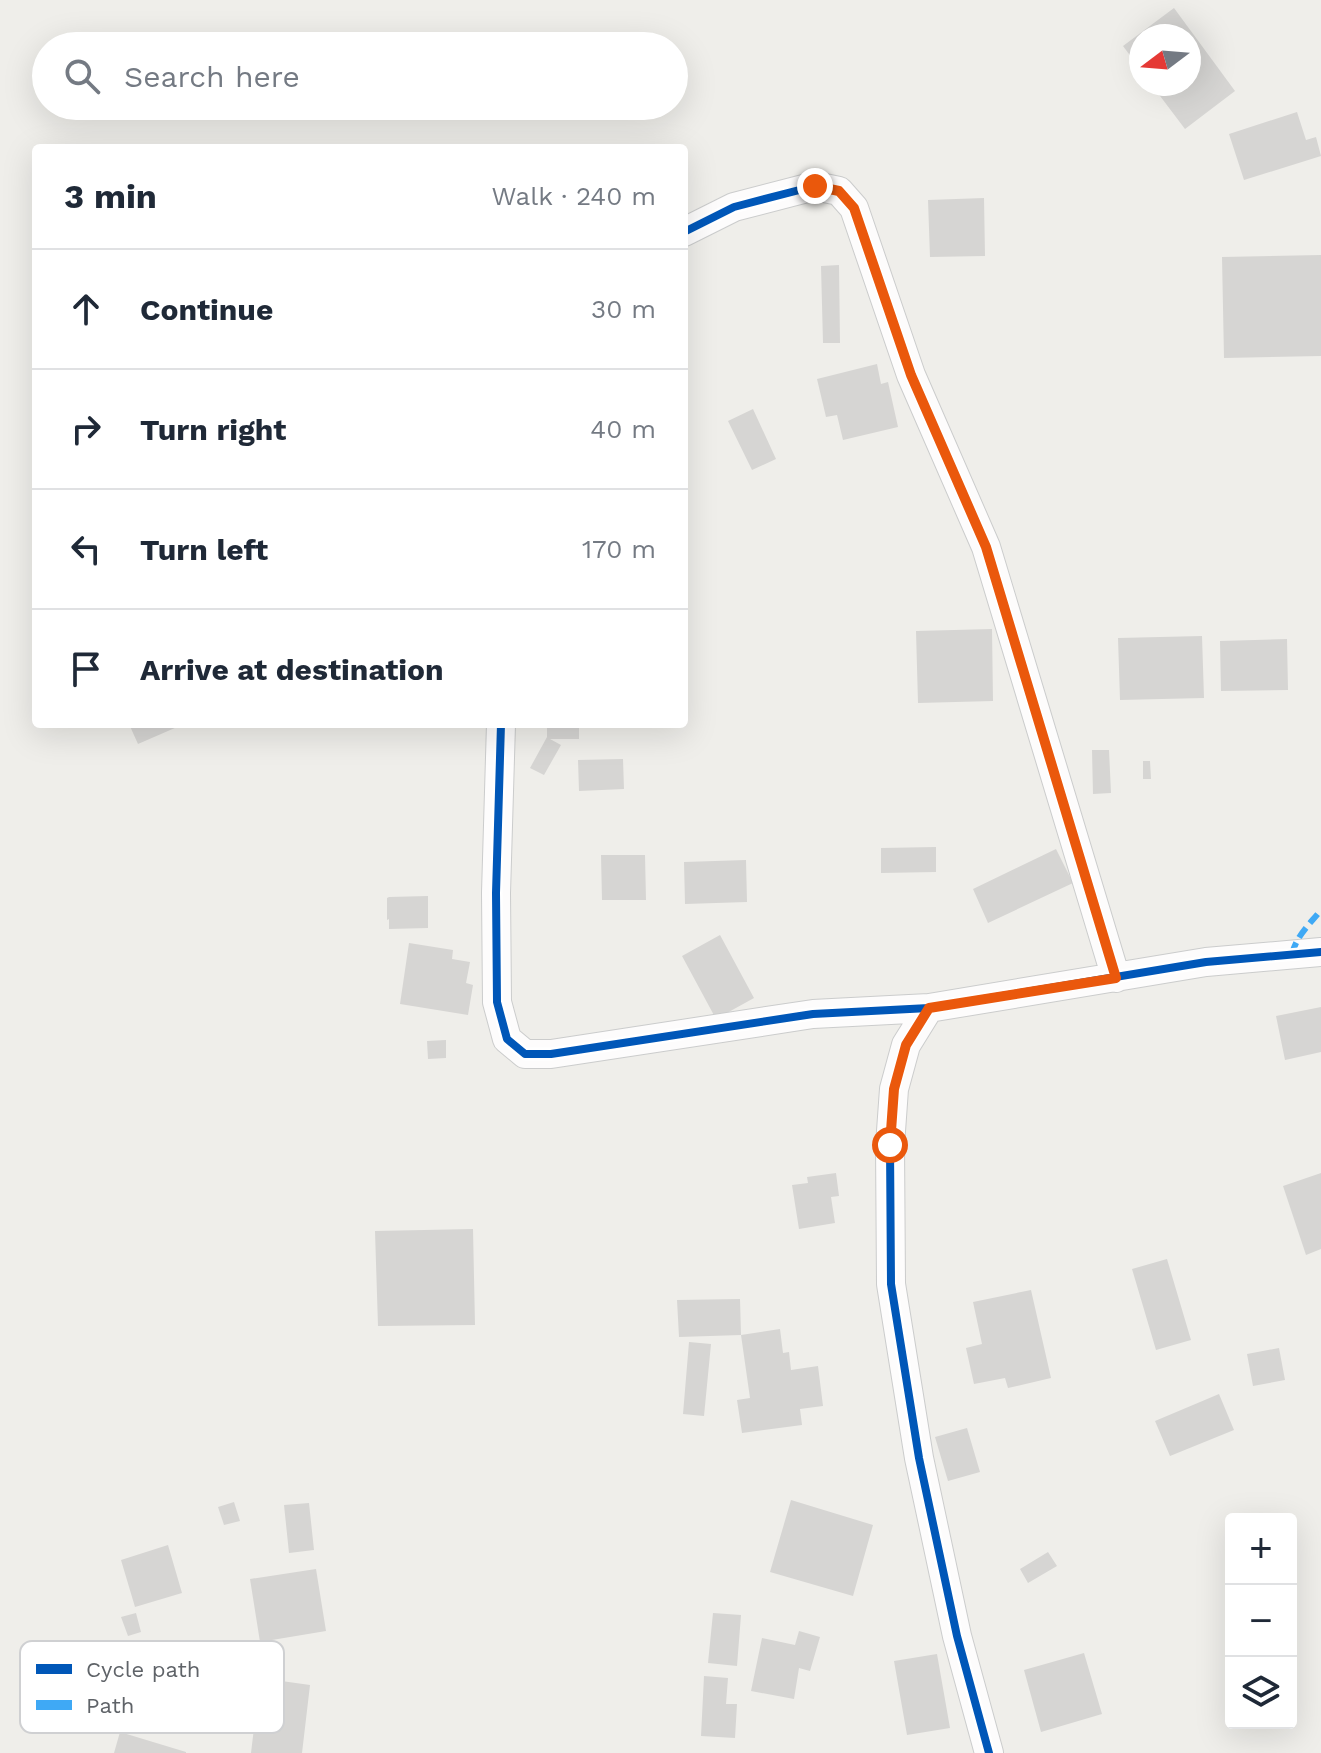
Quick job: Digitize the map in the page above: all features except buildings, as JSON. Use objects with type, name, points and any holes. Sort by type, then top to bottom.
[{"type":"street","points":[[688,230],[734,207],[815,186],[839,191],[854,208],[911,375],[986,547],[1116,978]]},
{"type":"street","points":[[501,728],[496,893],[497,1002],[507,1039],[525,1054],[551,1054],[813,1014],[929,1008],[1206,962],[1321,952]]},
{"type":"street","points":[[929,1008],[906,1045],[894,1089],[890,1145],[891,1284],[919,1458],[957,1636],[989,1753]]},
{"type":"marked path","points":[[1292,954],[1300,936],[1321,910]]},
{"type":"cycle path","points":[[688,230],[734,207],[815,186],[839,191],[854,208],[911,375],[986,547],[1116,978]]},
{"type":"cycle path","points":[[501,728],[496,893],[497,1002],[507,1039],[525,1054],[551,1054],[813,1014],[929,1008],[1206,962],[1321,952]]},
{"type":"cycle path","points":[[929,1008],[906,1045],[894,1089],[890,1145],[891,1284],[919,1458],[957,1636],[989,1753]]},
{"type":"route","points":[[815,186],[839,191],[854,208],[911,375],[986,547],[1116,978],[929,1008],[906,1045],[894,1089],[890,1145]]}]
